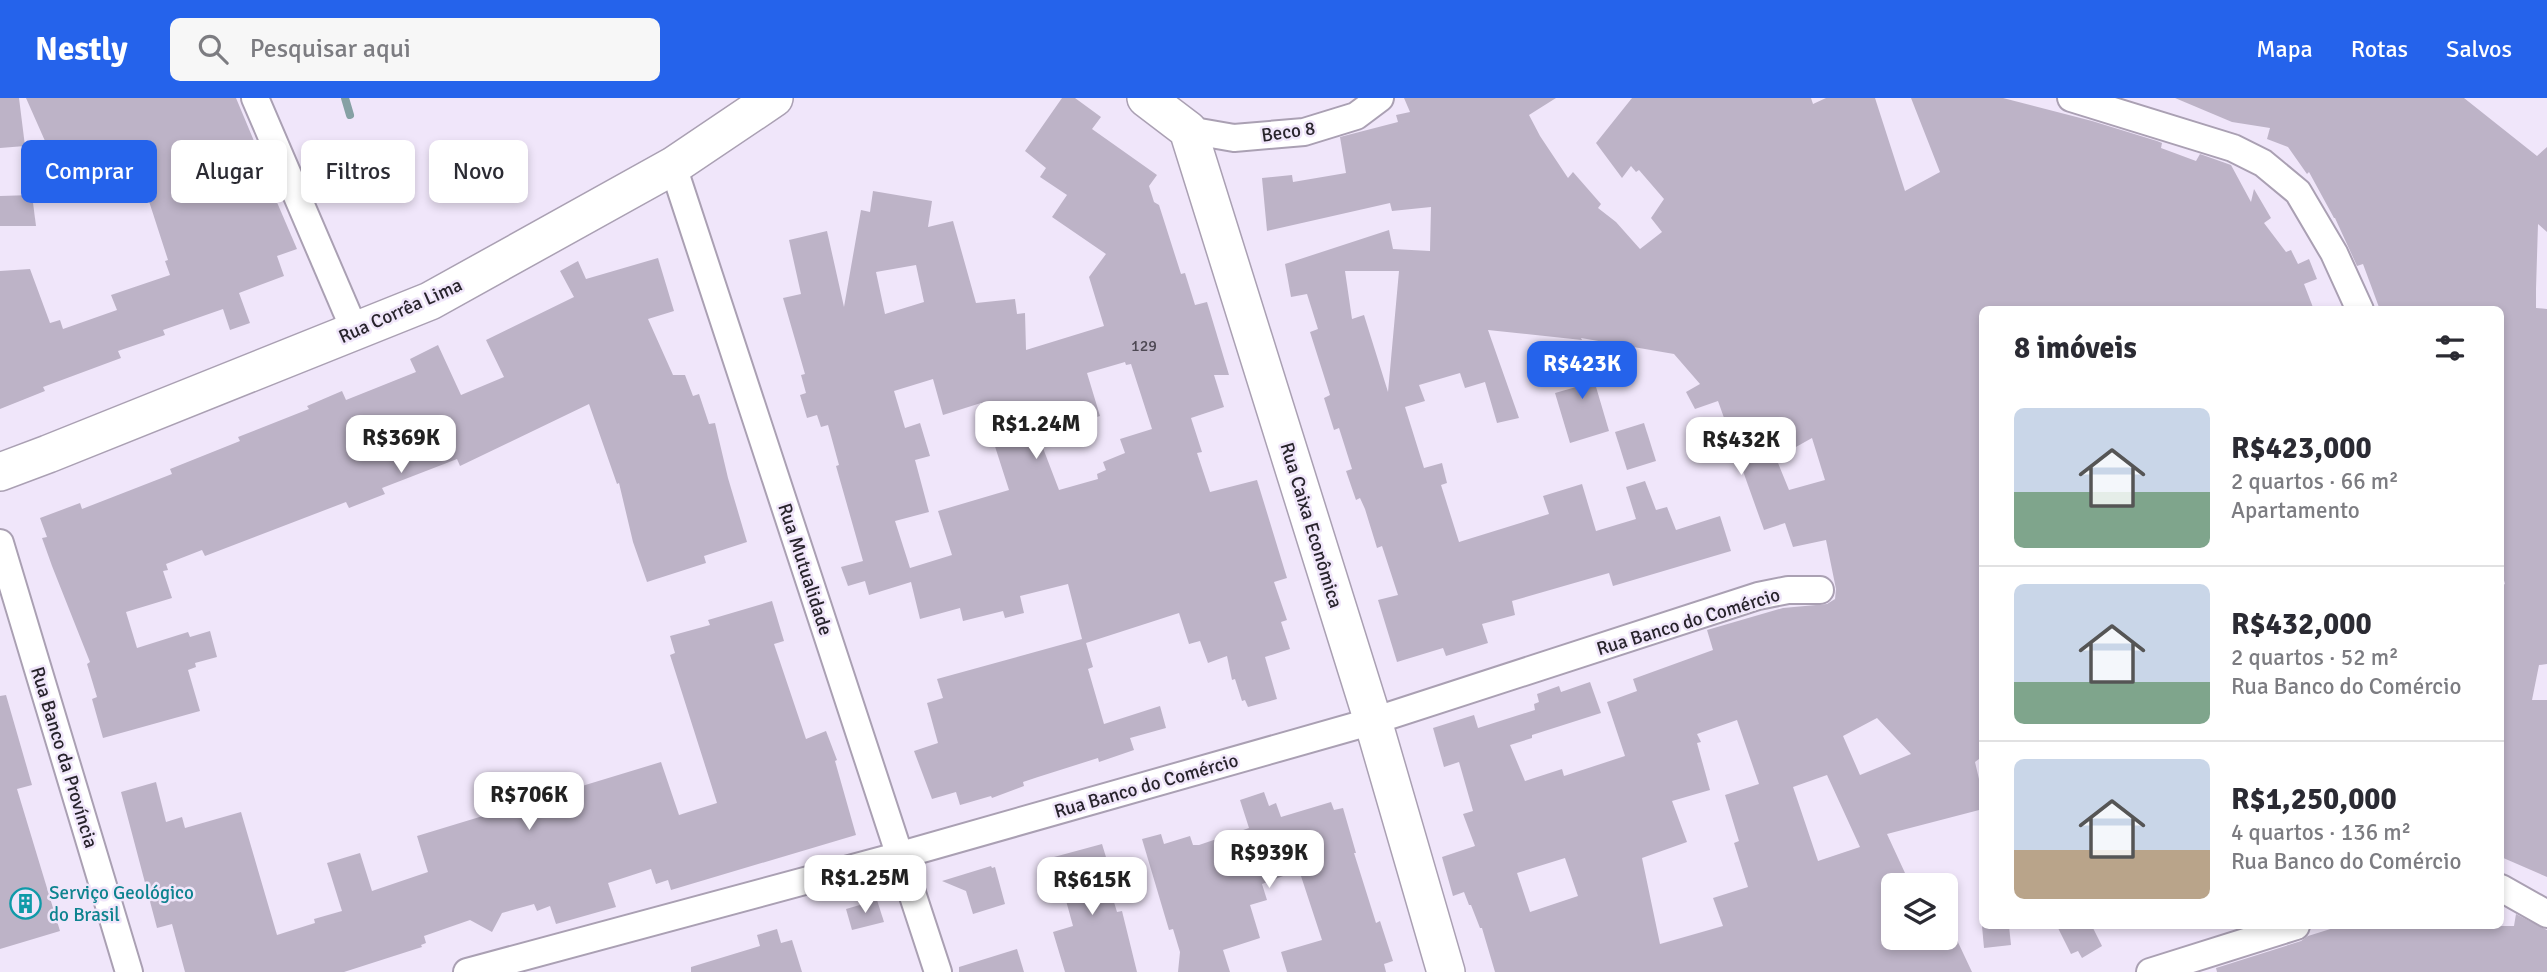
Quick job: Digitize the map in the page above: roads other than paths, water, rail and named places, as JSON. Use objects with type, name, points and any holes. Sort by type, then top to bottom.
[{"type":"street","points":[[255,98],[355,331]]},
{"type":"street","name":"Rua Corrêa Lima","points":[[0,472],[429,301],[673,166],[774,98]]},
{"type":"street","points":[[1146,98],[1188,130]]},
{"type":"street","name":"Beco 8","points":[[1188,130],[1234,138],[1304,132],[1356,116],[1380,98]]},
{"type":"street","points":[[2071,98],[2233,148],[2263,163],[2298,192],[2334,253],[2358,306]]},
{"type":"street","name":"Rua Caixa Econômica","points":[[1188,130],[1373,721],[1446,972]]},
{"type":"street","name":"Rua Mutualidade","points":[[673,166],[901,855],[937,972]]},
{"type":"street","name":"Rua Banco da Província","points":[[0,543],[129,972]]},
{"type":"street","name":"Rua Banco do Comércio","points":[[467,972],[901,855],[1373,721],[1758,596],[1788,590],[1820,590]]},
{"type":"street","points":[[2504,890],[2547,914]]},
{"type":"street","points":[[2150,972],[2286,929]]},
{"type":"waterway","points":[[345,98],[350,115]]},
{"type":"place","name":"Serviço Geológico do Brasil","points":[[26,903]]}]
